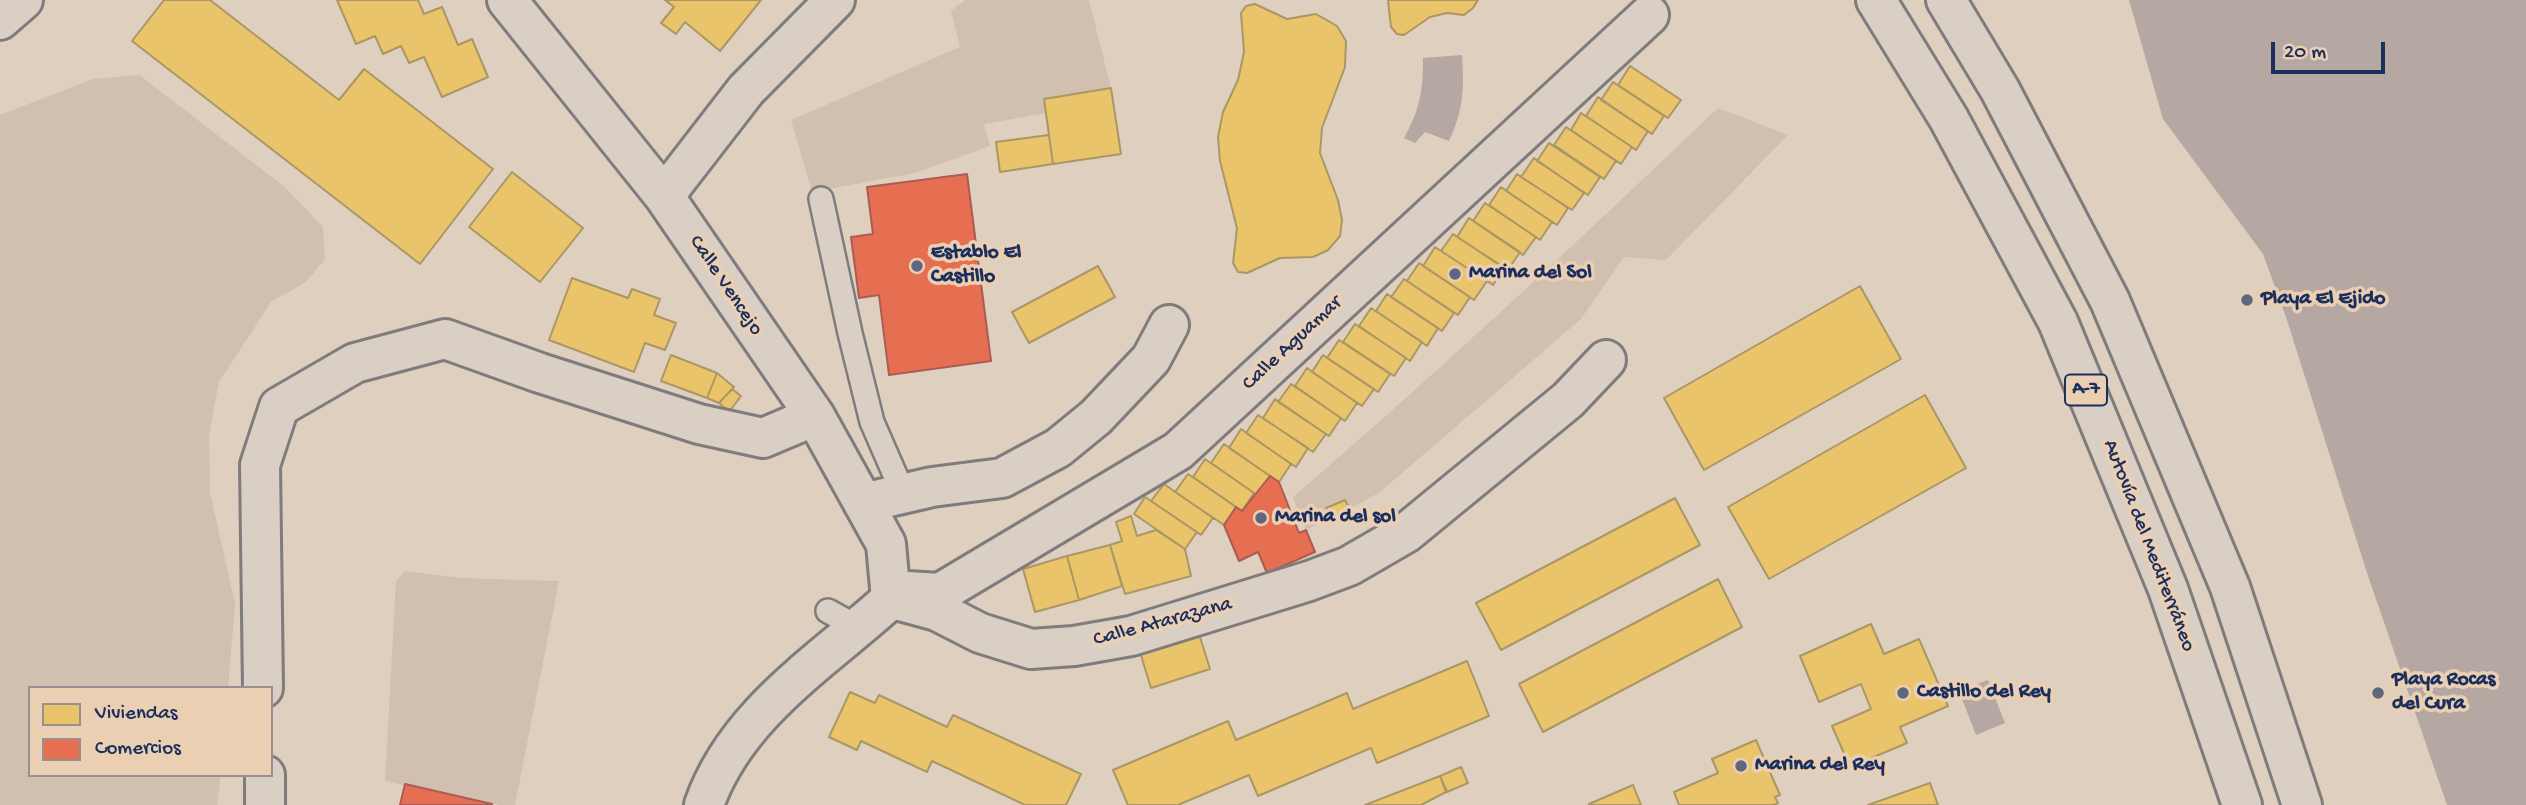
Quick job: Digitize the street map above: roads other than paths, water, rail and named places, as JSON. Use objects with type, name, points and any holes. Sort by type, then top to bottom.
[{"type":"main road","points":[[0,20],[23,0]]},
{"type":"main road","name":"Calle Vencejo","points":[[507,0],[664,196],[815,416],[886,544],[891,599]]},
{"type":"main road","points":[[664,196],[746,90],[835,0]]},
{"type":"main road","name":"Autovía del Mediterráneo","points":[[1876,0],[1949,118],[2058,322],[2168,589],[2242,805]]},
{"type":"main road","name":"A-7","points":[[1946,0],[2000,90],[2110,301],[2230,587],[2302,805]]},
{"type":"main road","name":"Calle Aguamar","points":[[891,599],[907,591],[940,593],[1178,450],[1649,15]]},
{"type":"main road","points":[[863,503],[904,493],[1002,478],[1058,448],[1096,417],[1151,359],[1169,325]]},
{"type":"main road","points":[[263,686],[260,465],[279,407],[355,363],[445,339],[686,420],[737,433],[763,438],[815,416]]},
{"type":"main road","name":"Calle Atarazana","points":[[891,599],[937,611],[980,633],[1031,649],[1074,646],[1131,636],[1309,581],[1349,566],[1406,533],[1568,400],[1606,360]]},
{"type":"main road","points":[[704,805],[732,748],[843,620],[891,599]]},
{"type":"main road","points":[[265,777],[265,805]]},
{"type":"lane","points":[[821,198],[872,422],[904,493]]},
{"type":"place","name":"Establo El Castillo","points":[[917,266]]},
{"type":"place","name":"Marina del Sol","points":[[1455,274]]},
{"type":"place","name":"Playa El Ejido","points":[[2247,300]]},
{"type":"place","name":"Marina del sol","points":[[1261,518]]},
{"type":"place","name":"Castillo del Rey","points":[[1903,693]]},
{"type":"place","name":"Playa Rocas del Cura","points":[[2378,693]]},
{"type":"place","name":"Marina del Rey","points":[[1741,766]]}]
